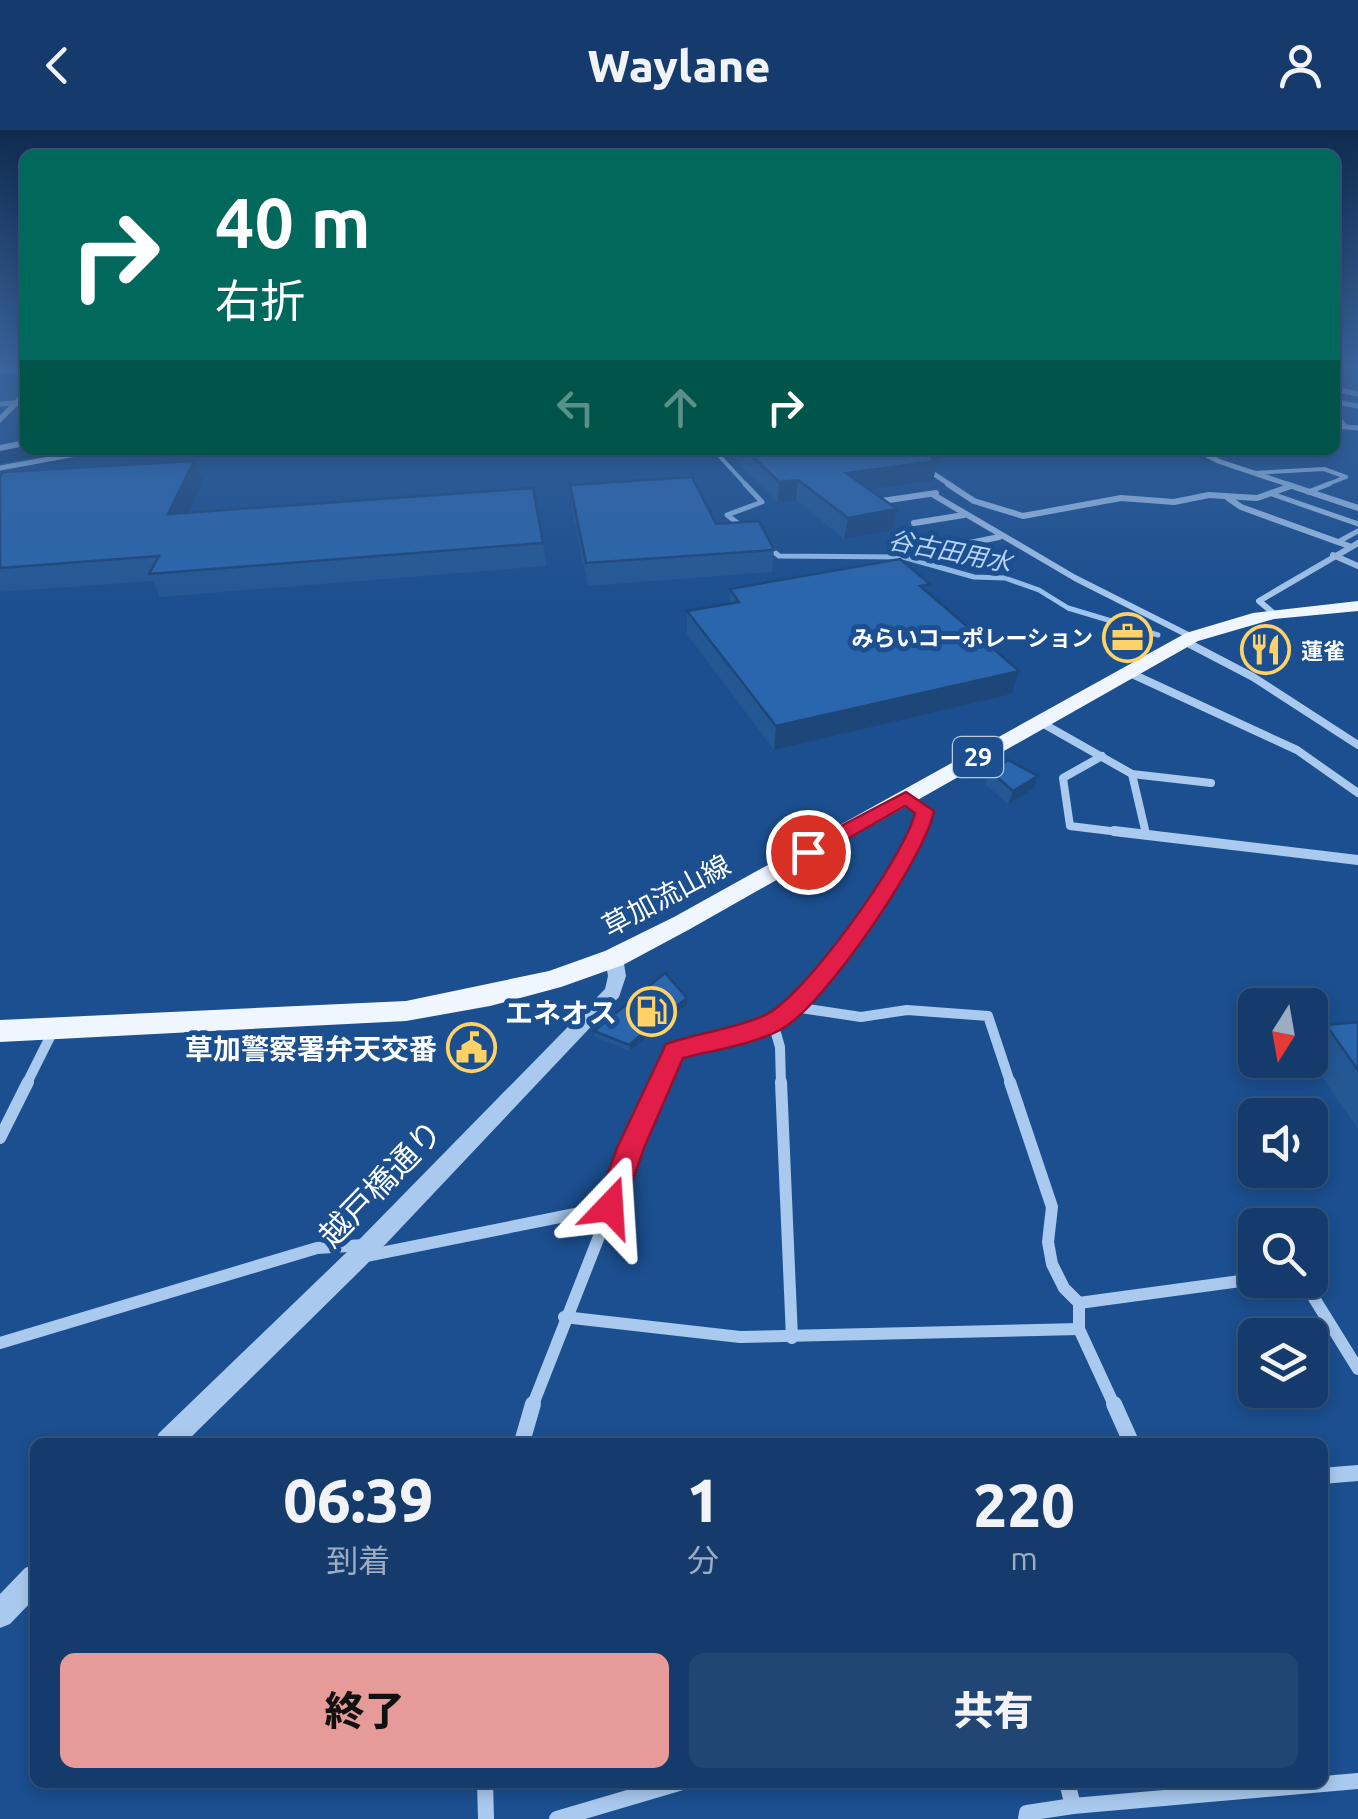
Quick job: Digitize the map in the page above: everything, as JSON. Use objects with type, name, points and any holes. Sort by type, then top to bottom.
[{"type":"main road","name":"草加流山線","points":[[0,1030],[406,1011],[490,996],[614,958],[1188,639],[1236,620],[1272,612],[1358,606]]},
{"type":"street","points":[[0,468],[71,455]]},
{"type":"street","points":[[1207,456],[1216,455]]},
{"type":"street","points":[[1207,456],[1358,508]]},
{"type":"street","points":[[913,460],[992,509],[1023,516],[1121,498],[1174,502],[1209,495],[1246,499],[1291,486]]},
{"type":"street","points":[[874,502],[957,489]]},
{"type":"street","points":[[932,494],[1253,677],[1358,745]]},
{"type":"street","points":[[1227,497],[1242,507],[1349,546]]},
{"type":"street","points":[[914,522],[965,514]]},
{"type":"street","points":[[931,551],[1000,536]]},
{"type":"street","points":[[1272,612],[1259,601],[1358,543]]},
{"type":"street","points":[[1333,555],[1358,566]]},
{"type":"street","points":[[1130,672],[1297,750],[1358,793]]},
{"type":"street","points":[[1042,723],[1132,774],[1211,783]]},
{"type":"street","points":[[1102,756],[1063,778],[1070,826],[1358,860]]},
{"type":"street","points":[[1132,774],[1146,834]]},
{"type":"street","points":[[523,1438],[541,1376],[630,1148],[674,1051],[773,1023],[794,1007],[872,913],[921,828],[925,811],[906,798]]},
{"type":"street","name":"越戸橋通り","points":[[172,1438],[364,1251],[613,992],[618,976],[614,958]]},
{"type":"street","points":[[794,1007],[862,1017],[907,1010],[988,1016],[1052,1208],[1048,1242],[1052,1264],[1064,1288],[1079,1303],[1079,1329],[1129,1438]]},
{"type":"street","points":[[773,1023],[780,1046],[792,1338]]},
{"type":"street","points":[[0,1138],[55,1028]]},
{"type":"street","points":[[0,1343],[317,1248],[364,1251],[610,1207]]},
{"type":"street","points":[[1079,1303],[1238,1281]]},
{"type":"street","points":[[1314,1298],[1358,1368]]},
{"type":"street","points":[[564,1317],[740,1337],[1079,1329]]},
{"type":"street","points":[[1328,1476],[1358,1473]]},
{"type":"street","points":[[0,1614],[30,1583]]},
{"type":"street","points":[[1328,1782],[1358,1781]]},
{"type":"street","points":[[485,1788],[486,1819]]},
{"type":"street","points":[[556,1819],[662,1788]]},
{"type":"street","points":[[1068,1788],[1073,1806]]},
{"type":"street","points":[[1026,1819],[1027,1812],[1232,1788]]},
{"type":"lane","points":[[1252,473],[1324,469],[1346,476],[1308,492]]},
{"type":"lane","points":[[1272,494],[1358,528]]},
{"type":"lane","points":[[1338,542],[1358,528]]},
{"type":"building","points":[[751,455],[928,455],[937,461],[846,473],[897,509],[848,518],[798,480],[779,482]]},
{"type":"building","points":[[194,461],[168,514],[533,488],[543,543],[149,574],[159,556],[0,568],[3,472]]},
{"type":"building","points":[[692,477],[716,524],[759,521],[774,550],[586,563],[570,485]]},
{"type":"building","points":[[900,559],[930,584],[920,586],[1019,671],[776,726],[687,611],[739,602],[730,589]]},
{"type":"building","points":[[1008,760],[1038,776],[1013,791],[990,771]]},
{"type":"building","points":[[665,973],[687,998],[629,1045],[594,1031]]},
{"type":"building","points":[[1358,1022],[1358,1070],[1328,1028]]},
{"type":"waterway","points":[[0,457],[20,453]]},
{"type":"waterway","name":"谷古田用水","points":[[719,455],[747,486]]},
{"type":"waterway","name":"谷古田用水","points":[[743,527],[727,515],[762,502],[745,484]]},
{"type":"waterway","name":"谷古田用水","points":[[766,545],[779,556],[903,557],[974,577],[1005,578],[1039,590],[1068,608],[1158,635]]},
{"type":"place","name":"みらいコーポレーション","points":[[1128,637]]},
{"type":"place","name":"蓮雀","points":[[1266,650]]},
{"type":"place","name":"エネオス","points":[[652,1012]]},
{"type":"place","name":"草加警察署弁天交番","points":[[472,1048]]},
{"type":"route","points":[[610,1207],[630,1148],[674,1051],[773,1023],[794,1007],[872,913],[921,828],[925,811],[906,798],[808,852]]}]
